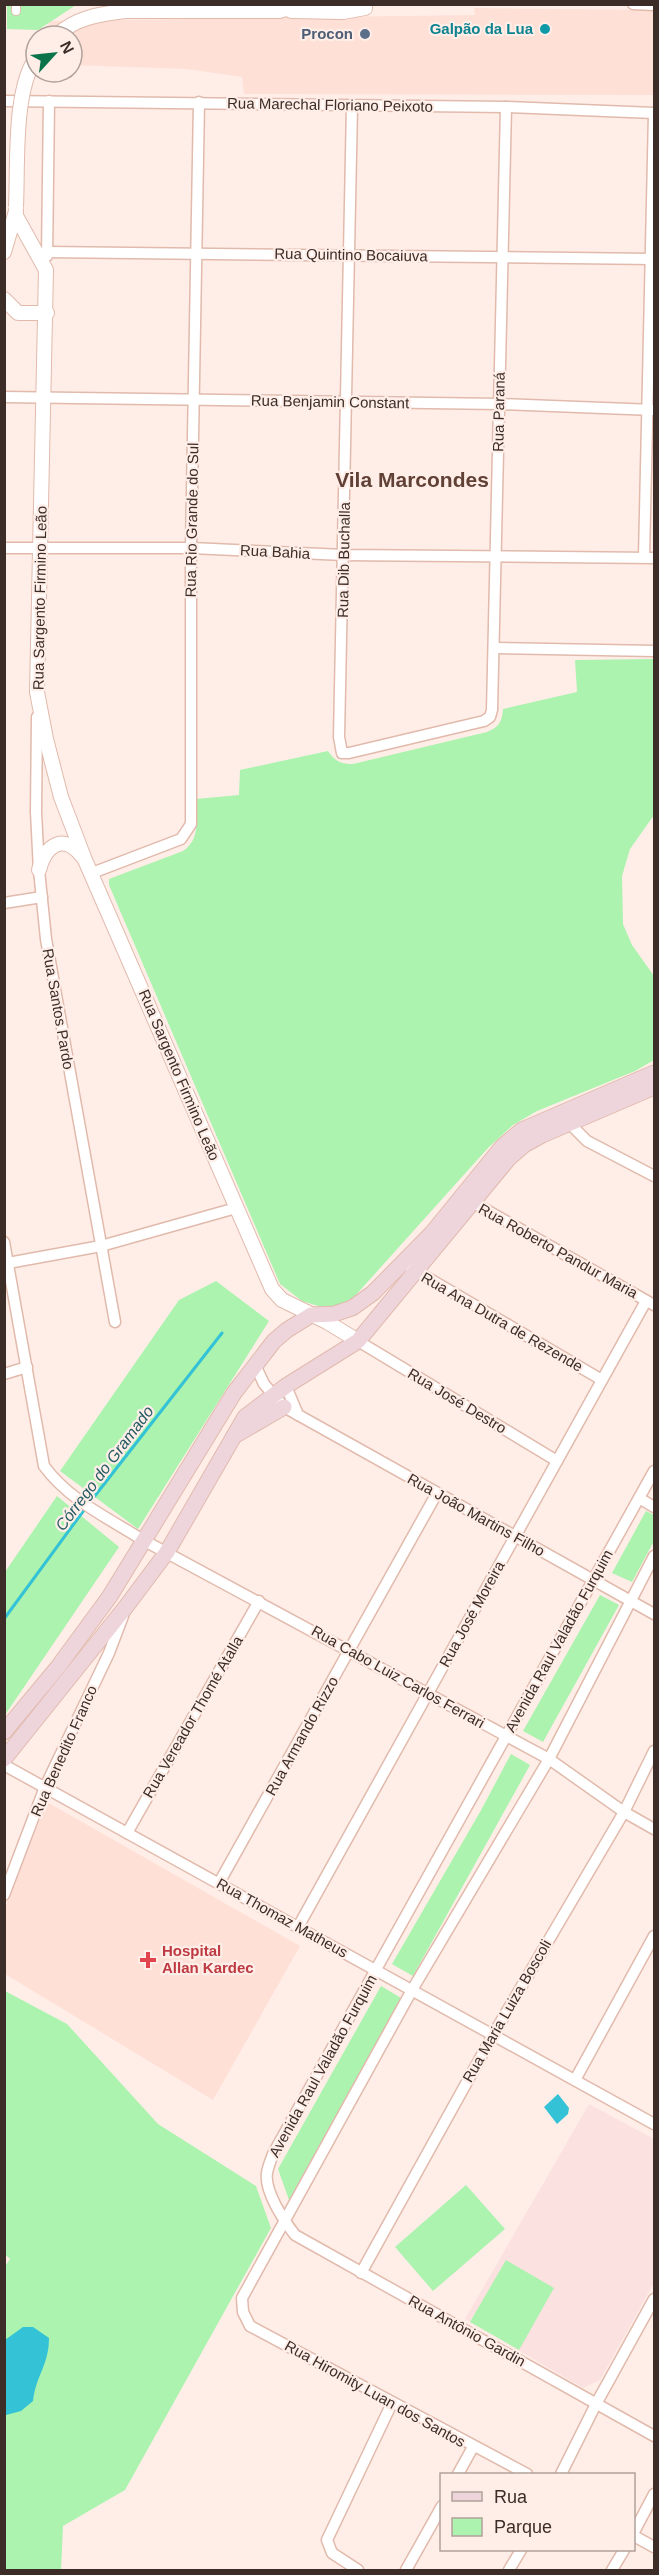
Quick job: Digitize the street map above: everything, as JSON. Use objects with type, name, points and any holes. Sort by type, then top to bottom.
[{"type":"main road","points":[[4,1759],[167,1552],[245,1417],[281,1396],[358,1341],[416,1272],[502,1147],[522,1130],[654,1073]]},
{"type":"main road","points":[[4,1732],[58,1667],[110,1596],[234,1393],[274,1341],[311,1315],[334,1314],[352,1308],[373,1293],[524,1145],[654,1087]]},
{"type":"main road","points":[[110,1596],[125,1608]]},
{"type":"street","points":[[276,11],[303,4]]},
{"type":"street","points":[[633,4],[654,5]]},
{"type":"street","points":[[75,24],[99,14],[125,11],[276,11],[368,6]]},
{"type":"street","points":[[4,252],[16,212],[24,84]]},
{"type":"street","name":"Rua Marechal Floriano Peixoto","points":[[4,101],[506,107],[654,113]]},
{"type":"street","name":"Rua Sargento Firmino Leão","points":[[49,101],[47,313],[37,692],[46,739],[61,797],[85,860],[272,1289],[282,1300],[358,1341]]},
{"type":"street","name":"Rua Rio Grande do Sul","points":[[92,873],[181,839],[191,824],[191,548],[199,102]]},
{"type":"street","name":"Rua Dib Buchalla","points":[[352,105],[351,255],[339,737],[342,753],[484,721],[490,717]]},
{"type":"street","name":"Rua Paraná","points":[[490,717],[494,648],[506,107]]},
{"type":"street","points":[[649,557],[654,113]]},
{"type":"street","points":[[16,212],[46,270]]},
{"type":"street","name":"Rua Quintino Bocaiuva","points":[[47,252],[652,258]]},
{"type":"street","points":[[4,299],[11,312],[47,313]]},
{"type":"street","name":"Rua Benjamin Constant","points":[[4,397],[500,404],[650,410]]},
{"type":"street","name":"Rua Bahia","points":[[4,548],[191,548],[344,555],[649,557]]},
{"type":"street","points":[[494,648],[654,651]]},
{"type":"street","name":"Rua Santos Pardo","points":[[37,692],[36,812],[46,939],[115,1322]]},
{"type":"street","points":[[39,870],[45,853],[63,843],[76,849],[85,860]]},
{"type":"street","points":[[4,903],[42,897]]},
{"type":"street","points":[[570,1124],[587,1141],[654,1176]]},
{"type":"street","name":"Rua Roberto Pandur Maria","points":[[467,1199],[650,1303]]},
{"type":"street","points":[[8,1263],[101,1246],[236,1208]]},
{"type":"street","name":"Rua Cabo Luiz Carlos Ferrari","points":[[4,1242],[44,1466],[57,1482],[87,1506],[144,1540],[259,1600],[549,1759],[624,1812],[654,1829]]},
{"type":"street","name":"Rua Ana Dutra de Rezende","points":[[403,1263],[602,1380]]},
{"type":"street","name":"Rua José Moreira","points":[[298,1927],[602,1380],[650,1303]]},
{"type":"street","name":"Rua José Destro","points":[[358,1341],[557,1461]]},
{"type":"street","points":[[4,1374],[27,1367]]},
{"type":"street","points":[[256,1367],[264,1384],[281,1396],[298,1416]]},
{"type":"street","name":"Rua João Martins Filho","points":[[281,1396],[298,1416],[654,1614]]},
{"type":"street","name":"Avenida Raul Valadão Furquim","points":[[284,2221],[268,2181],[267,2174],[273,2154],[654,1471]]},
{"type":"street","name":"Rua Armando Rizzo","points":[[219,1883],[437,1493]]},
{"type":"street","points":[[639,1498],[654,1507]]},
{"type":"street","points":[[284,2221],[412,1990],[549,1759],[654,1556]]},
{"type":"street","name":"Rua Vereador Thomé Atalla","points":[[127,1833],[259,1600]]},
{"type":"street","name":"Rua Benedito Franco","points":[[4,1895],[45,1787],[109,1653],[125,1608]]},
{"type":"street","name":"Rua Maria Luiza Boscoli","points":[[361,2272],[492,2035],[624,1812],[654,1751]]},
{"type":"street","name":"Rua Thomaz Matheus","points":[[4,1765],[654,2123]]},
{"type":"street","points":[[575,2080],[654,1936]]},
{"type":"street","name":"Rua Antônio Gardin","points":[[284,2221],[295,2235],[654,2436]]},
{"type":"street","name":"Rua Hiromity Luan dos Santos","points":[[284,2221],[242,2298],[243,2312],[250,2326],[523,2473]]},
{"type":"street","points":[[562,2473],[596,2404],[654,2299]]},
{"type":"street","points":[[358,2571],[332,2553],[327,2540],[392,2403]]},
{"type":"street","points":[[459,2473],[473,2447]]},
{"type":"street","points":[[635,2530],[654,2494]]},
{"type":"street","points":[[406,2571],[440,2507]]},
{"type":"street","points":[[635,2535],[654,2547]]},
{"type":"street","points":[[509,2571],[520,2551]]},
{"type":"street","points":[[612,2571],[623,2551]]},
{"type":"shaded area","points":[[474,8],[654,10],[654,95],[244,94],[242,77],[187,69],[84,65],[84,24],[49,24],[49,21],[475,15]]},
{"type":"shaded area","name":"Hospital Allan Kardec","points":[[47,1802],[300,1946],[213,2100],[5,1974],[5,1908]]},
{"type":"shaded area","points":[[589,2104],[654,2139],[654,2283],[600,2380],[583,2388],[465,2319]]},
{"type":"green space","points":[[7,5],[76,5],[47,24],[24,24],[24,30],[7,29]]},
{"type":"green space","points":[[654,659],[654,815],[630,849],[622,876],[623,924],[632,945],[654,976],[654,1060],[635,1071],[537,1111],[513,1125],[488,1148],[354,1297],[331,1310],[302,1301],[280,1284],[109,885],[109,879],[183,851],[193,841],[195,835],[196,799],[239,795],[240,770],[328,751],[338,761],[353,764],[487,732],[499,724],[503,709],[577,692],[575,660]]},
{"type":"green space","points":[[216,1281],[269,1321],[138,1529],[60,1471],[179,1300]]},
{"type":"green space","points":[[57,1496],[119,1547],[5,1715],[5,1572]]},
{"type":"green space","points":[[646,1511],[654,1515],[654,1541],[632,1582],[612,1573]]},
{"type":"green space","points":[[600,1595],[619,1605],[543,1742],[523,1731]]},
{"type":"green space","points":[[511,1754],[530,1765],[413,1976],[392,1964]]},
{"type":"green space","points":[[381,1986],[401,1998],[289,2200],[278,2169]]},
{"type":"green space","points":[[5,1991],[67,2024],[158,2124],[256,2186],[271,2228],[125,2490],[63,2526],[61,2570],[5,2570],[4,2268],[10,2259],[4,2253]]},
{"type":"green space","points":[[466,2185],[505,2229],[433,2291],[395,2247]]},
{"type":"green space","points":[[506,2260],[554,2288],[519,2350],[470,2322]]},
{"type":"water","points":[[558,2094],[569,2108],[568,2114],[557,2124],[544,2107]]},
{"type":"water","points":[[23,2327],[33,2327],[49,2338],[47,2356],[33,2401],[21,2411],[6,2415],[4,2414],[5,2340]]},
{"type":"waterway","name":"Córrego do Gramado","points":[[4,1619],[87,1506],[222,1333]]},
{"type":"place","name":"Galpão da Lua","points":[[545,29]]},
{"type":"place","name":"Procon","points":[[365,34]]},
{"type":"place","name":"Hospital Allan Kardec","points":[[148,1960]]},
{"type":"district","name":"Vila Marcondes","points":[[412,480]]}]
